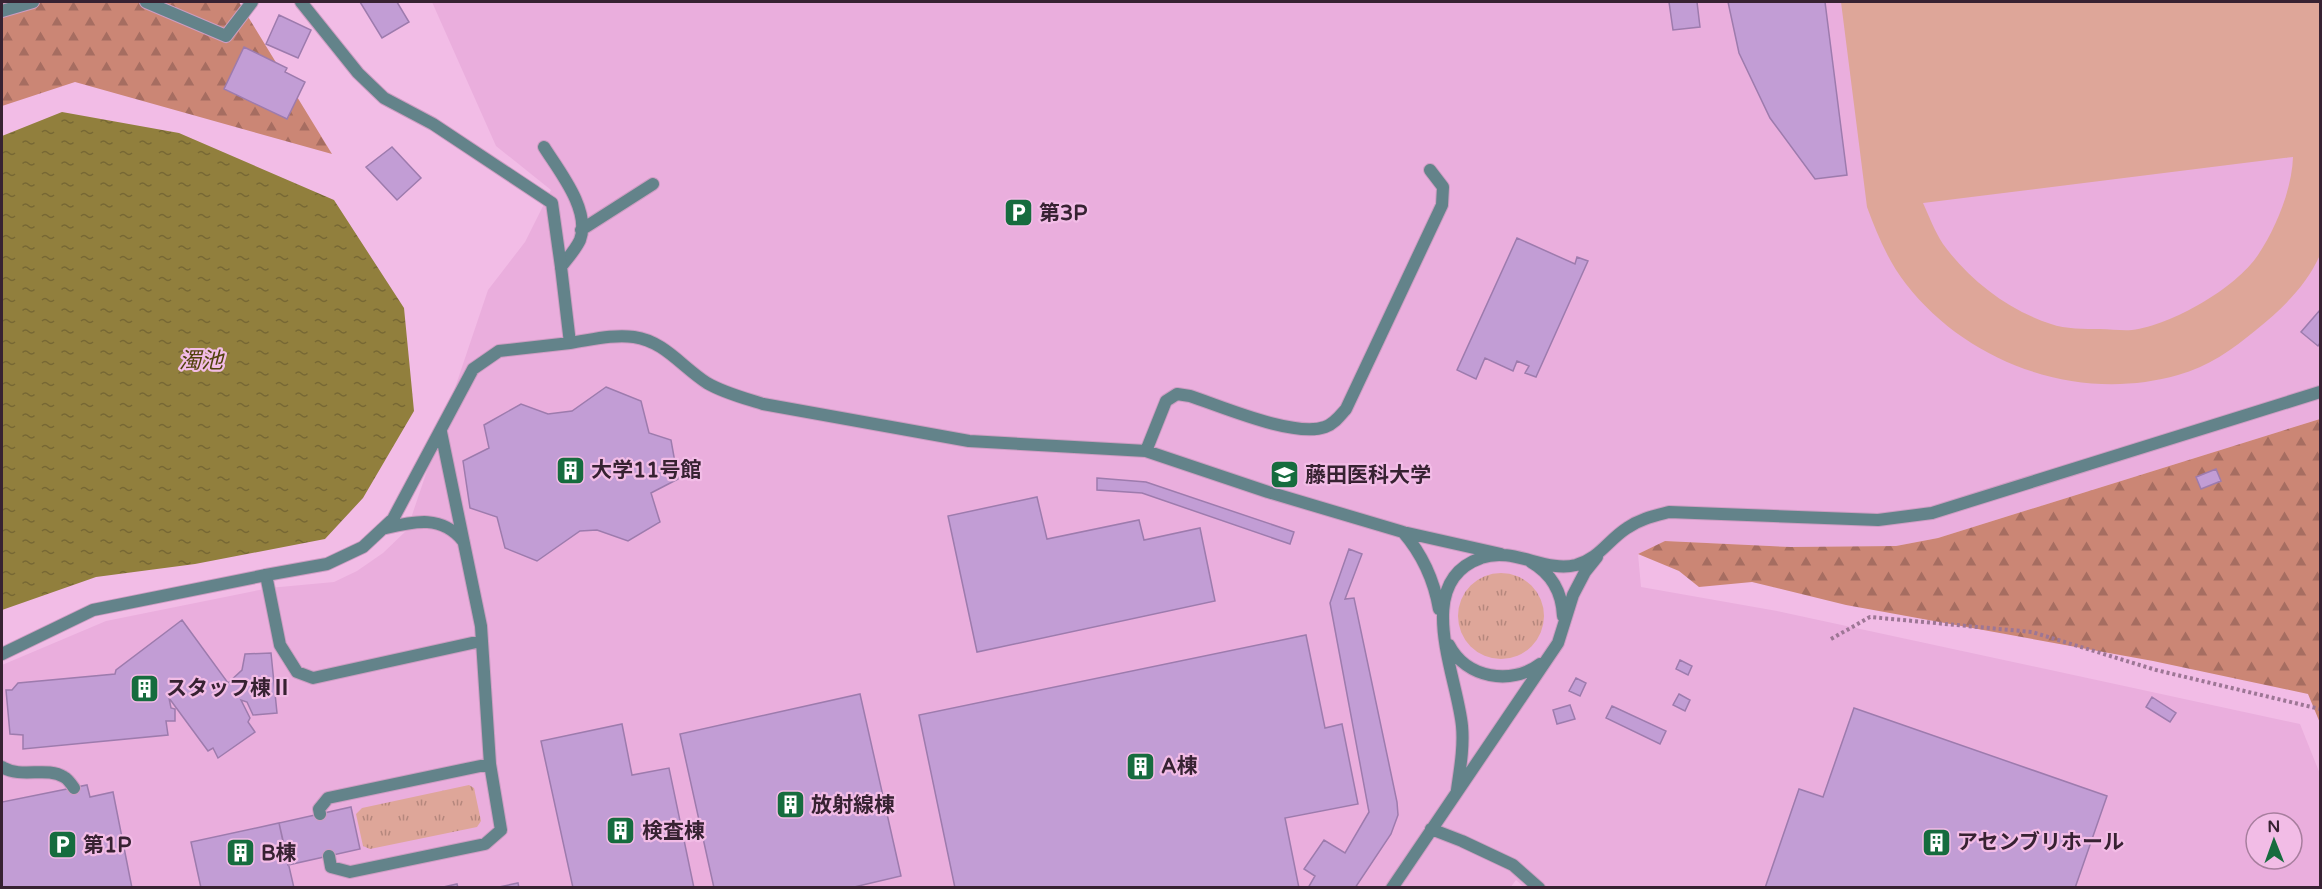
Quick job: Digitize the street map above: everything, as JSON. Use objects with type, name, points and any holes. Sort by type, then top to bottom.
[{"type":"street","points":[[2,11],[33,2]]},
{"type":"street","points":[[146,2],[226,36],[252,2]]},
{"type":"street","points":[[301,2],[357,74],[384,98],[433,124],[552,204],[570,343]]},
{"type":"street","points":[[544,147],[572,191],[583,218],[580,240],[561,267]]},
{"type":"street","points":[[1146,451],[1166,400],[1177,394],[1298,429],[1326,427],[1336,420],[1346,409],[1442,205],[1443,187],[1430,170]]},
{"type":"street","points":[[581,230],[653,184]]},
{"type":"street","points":[[2,654],[93,610],[327,564],[363,547],[393,519],[473,369],[499,351],[613,336],[649,340],[661,346],[708,384],[734,396],[763,404],[969,441],[1146,451],[1268,492],[1403,532],[1544,563],[1572,566],[1591,560],[1625,529],[1646,518],[1669,512],[1878,520],[1932,513],[2320,392]]},
{"type":"street","points":[[329,856],[331,867],[350,872],[485,844],[501,830],[490,764],[481,626],[441,432]]},
{"type":"street","points":[[383,528],[415,521],[439,522],[455,531],[463,542]]},
{"type":"street","points":[[1403,532],[1415,545],[1430,572],[1437,598],[1462,727],[1457,790]]},
{"type":"street","points":[[1392,888],[1557,643],[1573,595],[1601,551]]},
{"type":"street","points":[[1442,625],[1442,604],[1449,584],[1463,568],[1481,558],[1501,554]]},
{"type":"street","points":[[1522,558],[1540,567],[1555,583],[1562,602],[1564,623]]},
{"type":"street","points":[[266,575],[280,645],[297,672],[312,678],[481,641]]},
{"type":"street","points":[[1445,639],[1463,663],[1490,676],[1505,677],[1520,675],[1533,669],[1545,660],[1557,643]]},
{"type":"street","points":[[320,814],[319,809],[328,798],[490,764]]},
{"type":"street","points":[[2,767],[10,772],[48,773],[65,777],[74,788]]},
{"type":"street","points":[[1431,829],[1513,865],[1539,888]]},
{"type":"path","points":[[1831,639],[1870,617],[2032,632],[2156,670],[2320,709]]},
{"type":"shaded area","name":"藤田医科大学","points":[[432,2],[2320,2],[2320,419],[1938,538],[1896,546],[1791,547],[1666,541],[1638,554],[1641,587],[1777,611],[2300,724],[2320,774],[2320,887],[1525,888],[1516,880],[1510,888],[2,888],[2,665],[106,621],[269,588],[334,582],[357,571],[383,553],[407,530],[488,290],[525,242],[551,190],[496,146]]},
{"type":"green space","points":[[2,2],[239,2],[332,154],[75,82],[2,106]]},
{"type":"green space","points":[[1841,2],[2320,2],[2320,255],[2301,287],[2275,313],[2229,350],[2189,372],[2141,382],[2103,384],[2065,380],[2029,370],[1994,356],[1961,336],[1932,312],[1906,284],[1888,257],[1867,207]],"holes":[[[2293,157],[2292,169],[2277,221],[2265,244],[2248,267],[2219,292],[2184,313],[2148,327],[2132,330],[2057,326],[2035,318],[2005,302],[1977,281],[1953,257],[1940,239],[1923,203]]]},
{"type":"green space","points":[[2320,419],[2320,723],[2308,694],[2153,661],[1846,605],[1752,582],[1699,587],[1679,571],[1638,554],[1665,541],[1791,547],[1896,546],[1938,538]]},
{"type":"green space","points":[[1501,573],[1525,580],[1537,592],[1544,616],[1537,640],[1525,652],[1501,659],[1477,652],[1465,640],[1458,616],[1465,592],[1477,580]]},
{"type":"green space","points":[[469,785],[474,788],[481,821],[477,827],[370,849],[363,846],[356,814],[362,808]]},
{"type":"water","name":"濁池","points":[[62,112],[179,133],[334,200],[404,308],[414,411],[363,498],[325,539],[195,564],[96,577],[2,610],[2,136]]},
{"type":"building","points":[[360,2],[397,2],[409,22],[382,38]]},
{"type":"building","points":[[1669,2],[1697,2],[1700,27],[1673,30]]},
{"type":"building","points":[[1728,2],[1825,2],[1847,175],[1815,179],[1770,118],[1739,53]]},
{"type":"building","points":[[279,15],[311,30],[298,58],[266,44]]},
{"type":"building","points":[[244,47],[287,68],[285,72],[305,82],[287,119],[224,89]]},
{"type":"building","points":[[392,147],[421,178],[397,200],[366,167]]},
{"type":"building","points":[[1517,238],[1575,264],[1577,257],[1588,261],[1536,377],[1525,373],[1529,366],[1517,361],[1513,371],[1485,358],[1476,379],[1457,370]]},
{"type":"building","points":[[2320,310],[2320,343],[2318,346],[2301,332]]},
{"type":"building","name":"大学11号館","points":[[606,387],[641,401],[649,433],[671,440],[678,479],[651,493],[660,522],[628,541],[597,530],[580,531],[537,561],[505,548],[497,517],[470,508],[463,461],[489,448],[484,425],[521,404],[548,414],[572,411]]},
{"type":"building","points":[[2216,469],[2221,481],[2201,489],[2196,477]]},
{"type":"building","points":[[1097,478],[1146,482],[1294,532],[1290,544],[1142,493],[1097,490]]},
{"type":"building","points":[[1037,497],[1047,539],[1139,520],[1144,540],[1200,528],[1215,601],[977,652],[948,516]]},
{"type":"building","points":[[1349,549],[1362,554],[1345,599],[1354,598],[1398,815],[1391,834],[1355,888],[1308,888],[1315,876],[1304,869],[1324,840],[1345,853],[1369,812],[1330,603]]},
{"type":"building","name":"スタッフ棟Ⅱ","points":[[182,620],[228,683],[242,670],[245,654],[271,653],[277,713],[253,715],[247,702],[241,700],[250,718],[248,722],[255,732],[218,758],[213,748],[208,751],[169,698],[171,708],[175,709],[175,721],[166,721],[168,735],[23,749],[23,735],[10,734],[6,690],[12,690],[18,683],[115,674],[116,670]]},
{"type":"building","name":"A棟","points":[[1306,635],[1325,728],[1342,724],[1358,804],[1285,818],[1299,888],[955,888],[919,715]]},
{"type":"building","points":[[1680,660],[1692,666],[1688,675],[1676,669]]},
{"type":"building","points":[[1576,678],[1586,683],[1580,696],[1569,691]]},
{"type":"building","name":"放射線棟","points":[[860,694],[901,876],[850,888],[714,888],[680,734]]},
{"type":"building","points":[[1679,694],[1690,700],[1685,711],[1673,705]]},
{"type":"building","points":[[2152,697],[2176,713],[2170,722],[2146,707]]},
{"type":"building","points":[[1570,705],[1575,719],[1557,724],[1553,710]]},
{"type":"building","points":[[1612,706],[1666,731],[1660,744],[1606,718]]},
{"type":"building","name":"アセンブリホール","points":[[1854,708],[2107,796],[2075,888],[1765,888],[1799,789],[1823,797]]},
{"type":"building","name":"検査棟","points":[[622,724],[632,775],[669,768],[694,888],[573,888],[541,741]]},
{"type":"building","name":"第1P","points":[[87,785],[90,797],[113,792],[132,888],[2,888],[2,802]]},
{"type":"building","points":[[351,807],[360,849],[288,865],[279,823]]},
{"type":"building","name":"B棟","points":[[279,823],[294,888],[201,888],[191,842]]},
{"type":"building","points":[[518,883],[519,888],[494,888]]},
{"type":"building","points":[[457,884],[458,888],[439,888]]},
{"type":"place","name":"第3P","points":[[1018,213]]},
{"type":"place","name":"大学11号館","points":[[570,470]]},
{"type":"place","name":"藤田医科大学","points":[[1284,475]]},
{"type":"place","name":"スタッフ棟Ⅱ","points":[[145,688]]},
{"type":"place","name":"A棟","points":[[1140,766]]},
{"type":"place","name":"放射線棟","points":[[790,805]]},
{"type":"place","name":"検査棟","points":[[621,831]]},
{"type":"place","name":"アセンブリホール","points":[[1936,842]]},
{"type":"place","name":"第1P","points":[[62,845]]},
{"type":"place","name":"B棟","points":[[240,853]]}]
